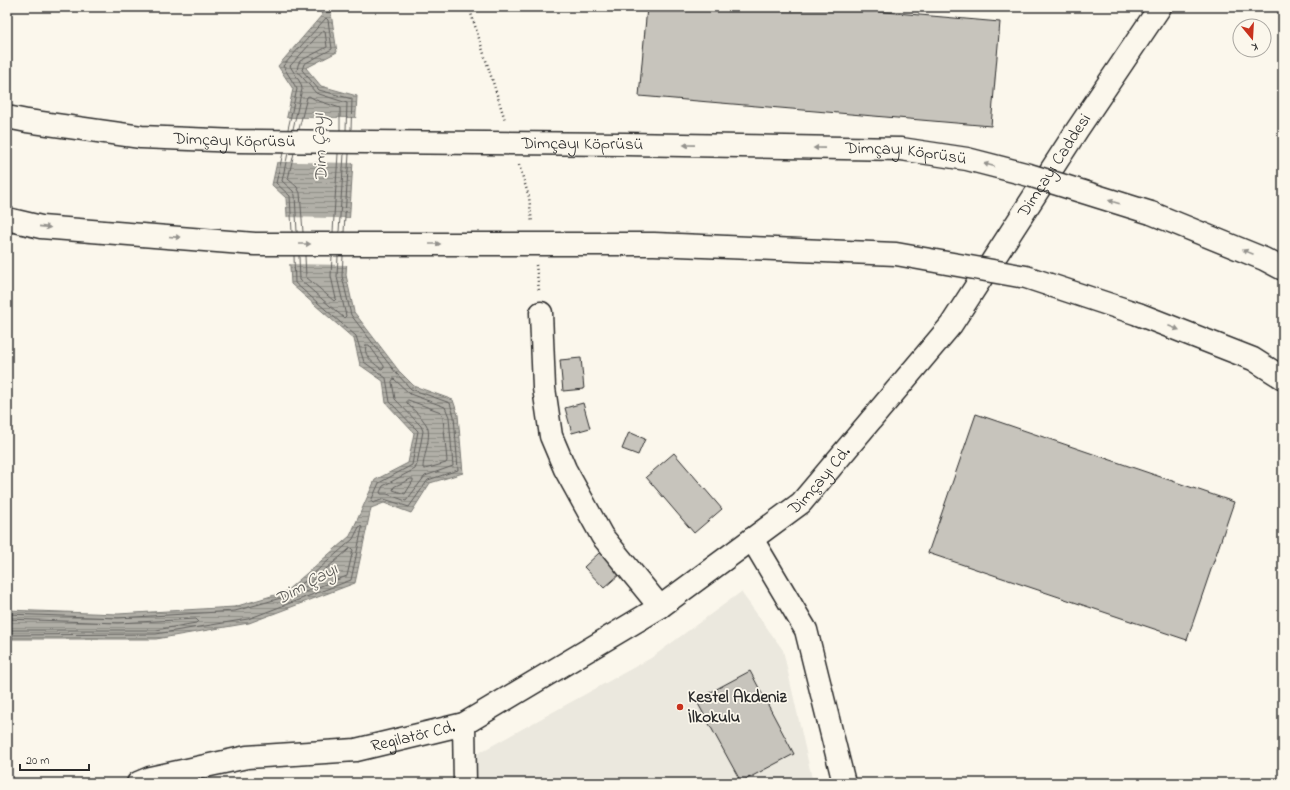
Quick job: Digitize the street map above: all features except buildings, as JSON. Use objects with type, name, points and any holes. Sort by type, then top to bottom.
[{"type":"main road","name":"Dimçayı Caddesi","points":[[952,325],[1072,137],[1160,7]]},
{"type":"main road","name":"Dimçayı Köprüsü","points":[[7,117],[141,136],[238,141],[602,144],[901,149],[967,159],[1029,175],[1151,213],[1264,259],[1283,269]]},
{"type":"main road","points":[[7,219],[41,226],[255,244],[654,244],[896,254],[1026,277],[1138,314],[1253,359],[1283,378]]},
{"type":"main road","points":[[541,313],[544,388],[551,436],[564,469],[602,536],[660,607]]},
{"type":"main road","name":"Dimçayı Cd.","points":[[660,607],[801,503],[952,325]]},
{"type":"main road","points":[[752,539],[806,630],[844,783]]},
{"type":"main road","name":"Regilatör Cd.","points":[[138,783],[150,778],[246,757],[356,750],[464,724],[660,607]]},
{"type":"main road","points":[[464,724],[465,783]]},
{"type":"shaded area","name":"Kestel Akdeniz İlkokulu","points":[[741,592],[783,650],[813,783],[506,783],[475,779],[475,755],[651,658]]},
{"type":"water","name":"Dim Çayı","points":[[319,7],[330,7],[337,52],[306,68],[321,86],[357,96],[346,275],[354,312],[399,371],[414,386],[453,400],[458,415],[463,473],[430,483],[411,513],[384,503],[371,508],[355,583],[249,623],[156,639],[7,639],[7,610],[118,614],[234,607],[285,592],[350,536],[375,480],[408,463],[414,433],[386,403],[383,381],[360,365],[354,339],[291,284],[286,198],[272,185],[293,89],[278,66],[322,15]]},
{"type":"pier","points":[[285,118],[357,118],[355,163],[275,162]]},
{"type":"pier","points":[[285,217],[351,218],[348,265],[288,264]]},
{"type":"place","name":"Kestel Akdeniz İlkokulu","points":[[680,707]]}]
